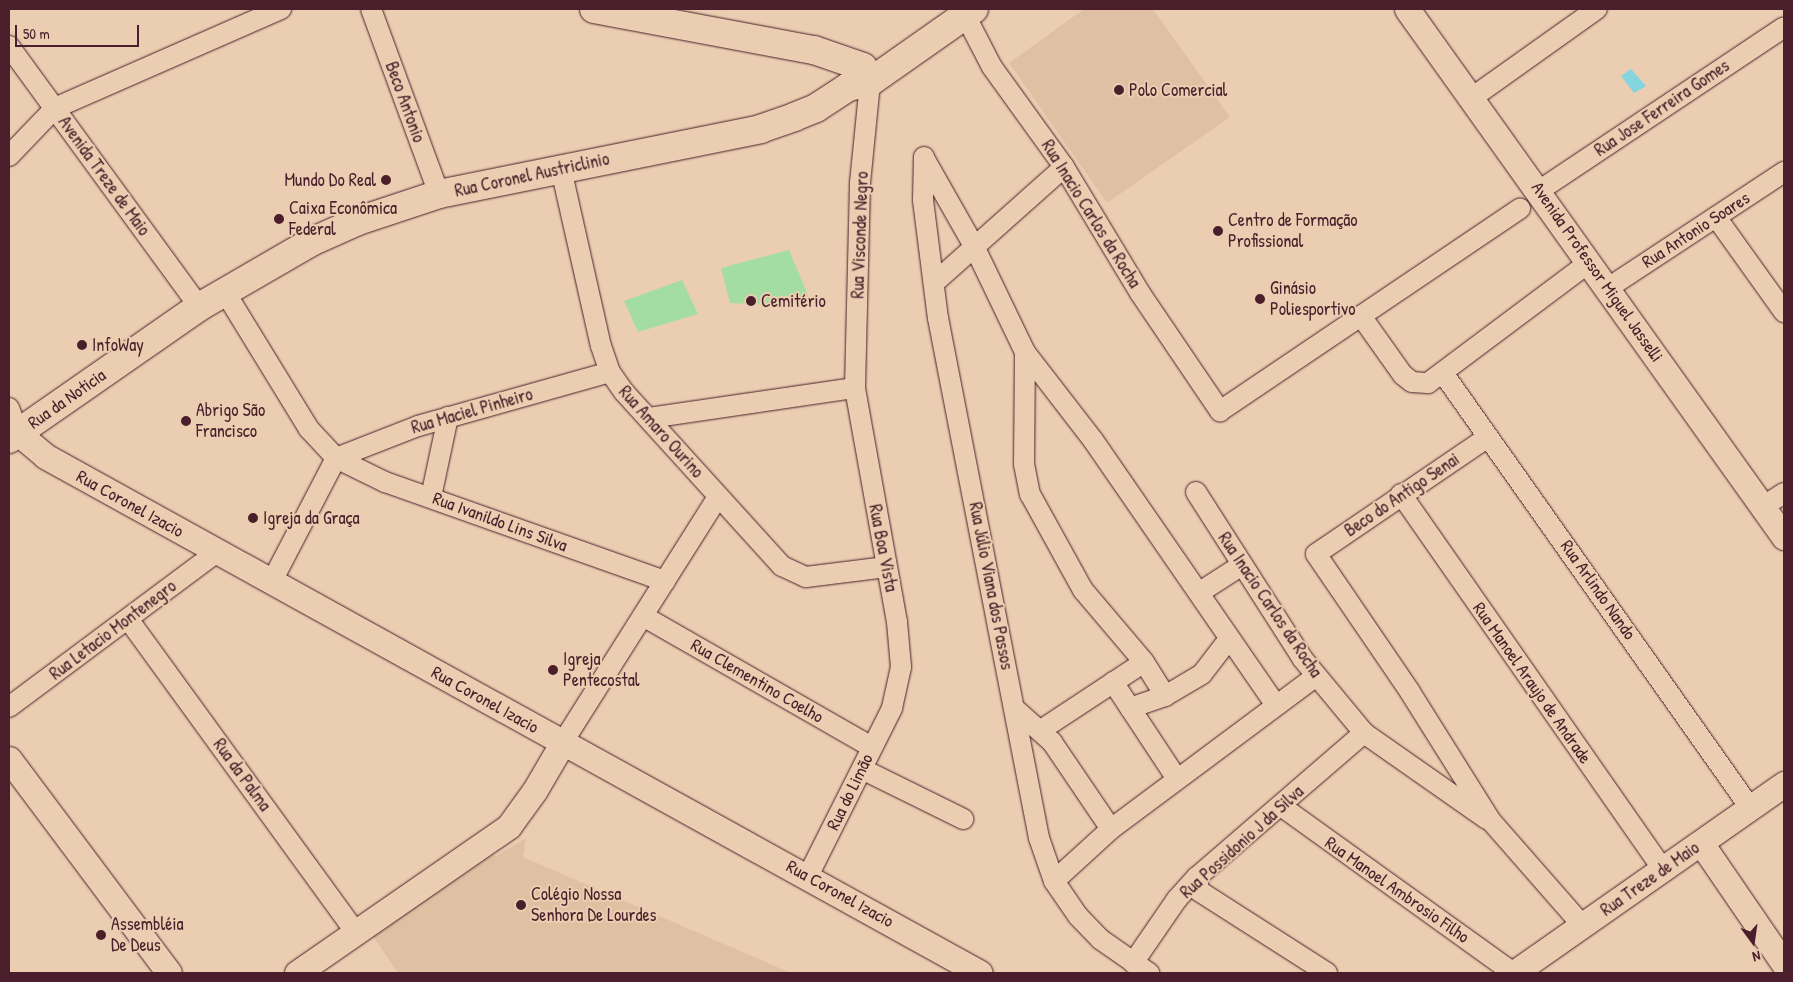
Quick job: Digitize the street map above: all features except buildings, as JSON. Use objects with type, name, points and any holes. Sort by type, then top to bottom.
[{"type":"main road","points":[[594,9],[657,15],[814,50],[861,78]]},
{"type":"main road","name":"Rua Coronel Austriclinio","points":[[225,292],[311,242],[358,221],[439,194],[760,129],[816,108],[960,10]]},
{"type":"main road","name":"Rua da Noticia","points":[[12,426],[225,292]]},
{"type":"street","points":[[9,156],[54,108],[281,9]]},
{"type":"street","name":"Beco Antonio","points":[[371,9],[439,194]]},
{"type":"street","name":"Avenida Professor Miguel Jasselli","points":[[1407,9],[1473,96],[1764,506],[1784,537]]},
{"type":"street","points":[[1473,96],[1597,9]]},
{"type":"street","name":"Rua Inacio Carlos da Rocha","points":[[960,10],[992,67],[1064,167],[1140,293],[1220,412],[1361,316]]},
{"type":"street","name":"Rua Jose Ferreira Gomes","points":[[1540,190],[1784,27]]},
{"type":"street","name":"Avenida Treze de Maio","points":[[9,46],[199,307]]},
{"type":"street","name":"Rua Visconde Negro","points":[[855,388],[861,78]]},
{"type":"street","name":"Rua Júlio Viana dos Passos","points":[[974,246],[924,157],[923,200],[938,318],[1039,838],[1054,881],[1078,916],[1100,939],[1141,968]]},
{"type":"street","points":[[934,283],[1064,167]]},
{"type":"street","name":"Rua Amaro Ourino","points":[[561,168],[588,296],[610,372],[782,566],[796,573],[822,577],[886,567]]},
{"type":"street","name":"Rua Antonio Soares","points":[[1608,288],[1784,172]]},
{"type":"street","points":[[1520,209],[1361,316],[1408,378],[1421,384],[1443,373],[1590,262]]},
{"type":"street","points":[[1716,217],[1784,312]]},
{"type":"street","points":[[974,246],[1025,352],[1093,440],[1200,592],[1229,639],[1275,704]]},
{"type":"street","points":[[225,292],[309,428],[336,458],[271,583]]},
{"type":"street","points":[[1025,352],[1024,464],[1030,494],[1083,590],[1144,662],[1165,696]]},
{"type":"street","name":"Rua Maciel Pinheiro","points":[[336,458],[398,432],[610,372]]},
{"type":"street","name":"Rua Arlindo Nando","points":[[1443,373],[1751,809]]},
{"type":"street","points":[[649,418],[855,388]]},
{"type":"street","name":"Rua Boa Vista","points":[[855,388],[901,646],[899,685],[892,708]]},
{"type":"street","points":[[431,497],[448,417]]},
{"type":"street","name":"Rua Coronel Izacio","points":[[12,426],[45,456],[271,583],[808,876],[980,973]]},
{"type":"street","name":"Beco do Antigo Senai","points":[[1316,554],[1401,494],[1488,437]]},
{"type":"street","name":"Rua Ivanildo Lins Silva","points":[[336,458],[385,482],[665,581]]},
{"type":"street","name":"Rua Inacio Carlos da Rocha","points":[[1196,492],[1316,676],[1364,733],[1491,821]]},
{"type":"street","points":[[1764,506],[1784,493]]},
{"type":"street","name":"Rua Manoel Araujo de Andrade","points":[[1401,494],[1664,871]]},
{"type":"street","points":[[297,973],[509,826],[535,790],[718,496]]},
{"type":"street","name":"Rua Letacio Montenegro","points":[[9,707],[217,552]]},
{"type":"street","name":"Rua Inacio Carlos da Rocha","points":[[1316,554],[1410,692],[1491,821],[1583,926]]},
{"type":"street","points":[[1200,592],[1242,565]]},
{"type":"street","name":"Rua Clementino Coelho","points":[[643,616],[872,747]]},
{"type":"street","name":"Rua da Palma","points":[[128,620],[355,932]]},
{"type":"street","points":[[1130,708],[1165,696],[1202,674],[1229,639]]},
{"type":"street","points":[[1041,730],[1144,662]]},
{"type":"street","points":[[1054,881],[1112,829],[1275,704],[1316,676]]},
{"type":"street","points":[[1113,682],[1177,779]]},
{"type":"street","name":"Rua do Limão","points":[[808,876],[892,708]]},
{"type":"street","points":[[1015,708],[1041,730],[1066,761],[1112,829]]},
{"type":"street","name":"Rua Possidonio J da Silva","points":[[1141,968],[1177,899],[1197,878],[1364,733]]},
{"type":"street","points":[[9,759],[170,973]]},
{"type":"street","points":[[862,769],[963,819]]},
{"type":"street","name":"Rua Treze de Maio","points":[[1513,973],[1664,871],[1784,784]]},
{"type":"street","name":"Rua Manoel Ambrosio Filho","points":[[1280,806],[1513,973]]},
{"type":"street","points":[[1702,843],[1784,964]]},
{"type":"street","points":[[1197,878],[1199,890],[1327,973]]},
{"type":"shaded area","name":"Polo Comercial","points":[[1084,9],[1153,9],[1230,117],[1107,203],[1009,63]]},
{"type":"shaded area","name":"Colégio Nossa Senhora De Lourdes","points":[[526,838],[523,857],[791,973],[398,973],[370,932],[489,851],[496,856]]},
{"type":"green space","points":[[789,250],[813,307],[730,303],[721,268]]},
{"type":"green space","points":[[682,280],[698,314],[638,332],[624,301]]},
{"type":"water","points":[[1631,69],[1646,86],[1634,93],[1621,76]]},
{"type":"place","name":"Polo Comercial","points":[[1119,90]]},
{"type":"place","name":"Mundo Do Real","points":[[386,180]]},
{"type":"place","name":"Caixa Econômica Federal","points":[[279,219]]},
{"type":"place","name":"Centro de Formação Profissional","points":[[1218,231]]},
{"type":"place","name":"Ginásio Poliesportivo","points":[[1260,299]]},
{"type":"place","name":"Cemitério","points":[[751,301]]},
{"type":"place","name":"InfoWay","points":[[82,345]]},
{"type":"place","name":"Abrigo São Francisco","points":[[186,421]]},
{"type":"place","name":"Igreja da Graça","points":[[253,518]]},
{"type":"place","name":"Igreja Pentecostal","points":[[553,670]]},
{"type":"place","name":"Colégio Nossa Senhora De Lourdes","points":[[521,905]]},
{"type":"place","name":"Assembléia De Deus","points":[[101,935]]}]
